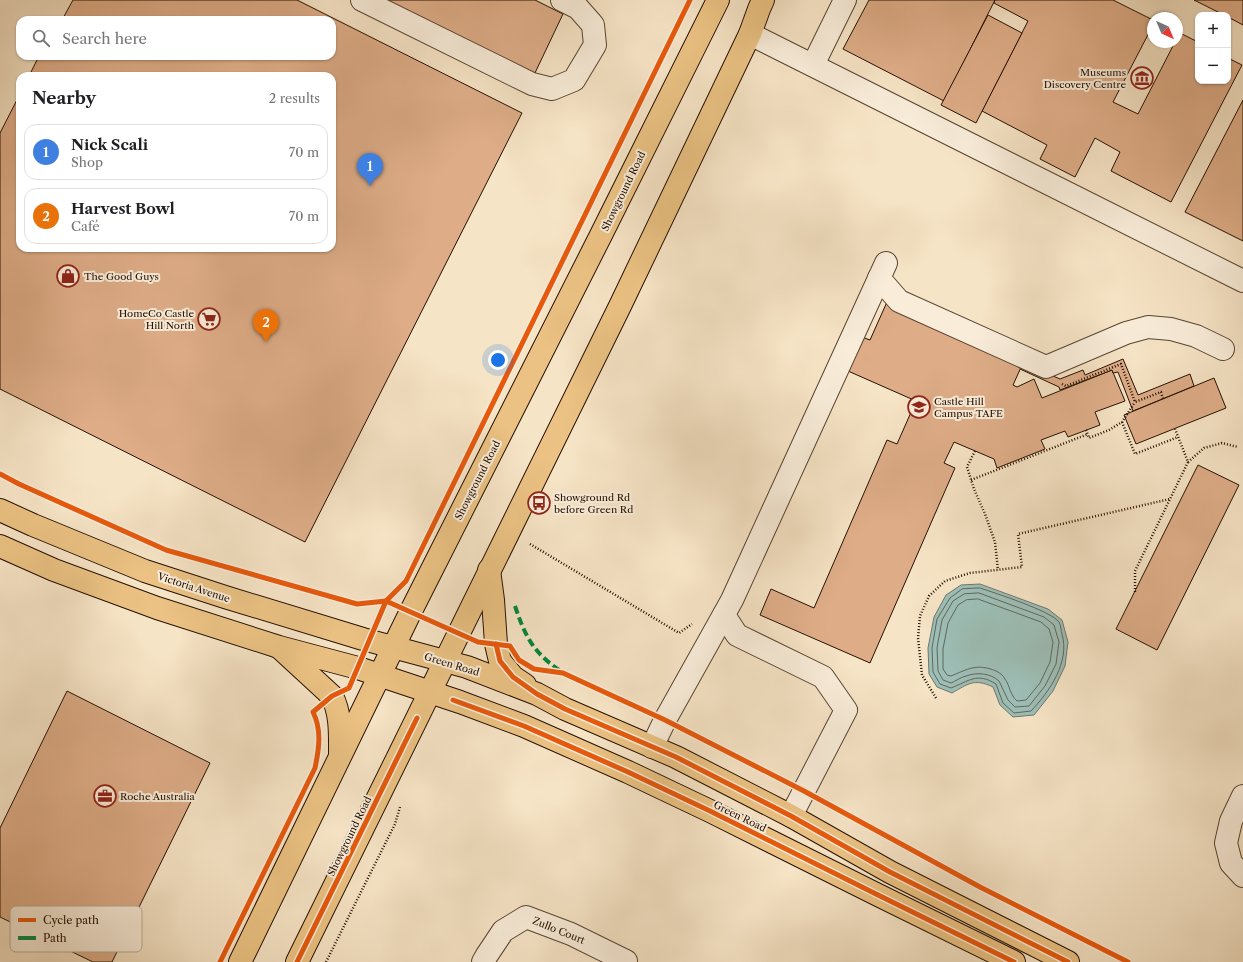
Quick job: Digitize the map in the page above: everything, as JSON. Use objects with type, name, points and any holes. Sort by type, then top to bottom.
[{"type":"main road","name":"Showground Road","points":[[240,962],[417,599],[718,0]]},
{"type":"main road","name":"Showground Road","points":[[297,962],[620,306],[750,34],[763,0]]},
{"type":"main road","name":"Victoria Avenue","points":[[0,510],[146,571],[225,597],[394,647]]},
{"type":"main road","points":[[0,546],[54,570],[157,608],[279,648],[380,675]]},
{"type":"main road","points":[[490,570],[496,644],[500,661],[513,677],[537,694]]},
{"type":"main road","name":"Green Road","points":[[394,647],[467,667],[537,694],[565,709],[676,757],[791,816],[890,872],[1068,962]]},
{"type":"main road","points":[[279,648],[332,696],[337,706],[339,719],[341,756]]},
{"type":"main road","name":"Green Road","points":[[380,675],[460,702],[524,726],[628,772],[769,840],[1014,962]]},
{"type":"street","points":[[362,0],[532,84],[552,89],[574,80],[595,45],[593,25],[578,8],[562,0]]},
{"type":"street","points":[[813,65],[845,0]]},
{"type":"street","points":[[750,34],[1243,281]]},
{"type":"street","points":[[652,747],[665,720],[732,600],[883,271],[899,301],[1046,367],[1126,333],[1148,327],[1171,329],[1196,336],[1223,349]]},
{"type":"street","points":[[724,615],[737,635],[823,677],[846,710],[791,816]]},
{"type":"street","points":[[1243,796],[1231,821],[1226,843],[1231,863],[1243,876]]},
{"type":"street","name":"Zullo Court","points":[[483,962],[503,931],[526,917],[571,934],[626,961]]},
{"type":"path","points":[[1060,383],[1066,386],[1120,364],[1135,402]]},
{"type":"path","points":[[1086,430],[1089,438],[1122,422],[1135,402],[1161,392],[1163,399]]},
{"type":"path","points":[[1122,422],[1135,454],[1178,437]]},
{"type":"path","points":[[1175,429],[1188,462]]},
{"type":"path","points":[[971,480],[1088,434]]},
{"type":"path","points":[[1135,592],[1135,571],[1188,462],[1204,448],[1222,443],[1238,447]]},
{"type":"path","points":[[975,451],[967,467],[974,489],[986,514],[995,542],[998,570]]},
{"type":"path","points":[[936,698],[922,674],[918,638],[920,616],[929,596],[945,581],[970,573],[1022,567],[1018,534],[1170,499]]},
{"type":"path","points":[[530,544],[678,633],[715,611],[724,615]]},
{"type":"water","points":[[980,584],[1048,609],[1062,620],[1068,642],[1065,666],[1053,691],[1034,715],[1013,717],[1000,705],[993,687],[986,684],[971,683],[952,693],[937,687],[929,674],[928,648],[934,617],[946,595],[961,585]]},
{"type":"building","name":"HomeCo Castle Hill North","points":[[73,0],[297,0],[329,16],[64,16]]},
{"type":"building","points":[[379,0],[535,0],[563,14],[534,75]]},
{"type":"building","points":[[869,0],[995,0],[944,101],[843,49]]},
{"type":"building","points":[[995,0],[1113,0],[1147,17],[1147,37],[1113,102],[1138,114],[1172,48],[1183,48],[1183,34],[1195,40],[1195,84],[1231,84],[1231,60],[1242,65],[1171,202],[1111,171],[1120,152],[1095,138],[1075,177],[1040,159],[1047,145],[982,111],[1028,21],[994,3]]},
{"type":"building","points":[[1194,0],[1243,0],[1243,25],[1231,19],[1231,12],[1218,12]]},
{"type":"building","points":[[988,15],[1022,33],[976,123],[941,105]]},
{"type":"building","name":"HomeCo Castle Hill North","points":[[336,20],[522,113],[305,542],[0,389],[0,133],[16,102],[16,252],[336,252],[336,72],[31,72],[37,60],[336,60]]},
{"type":"building","points":[[1243,100],[1243,241],[1185,212]]},
{"type":"building","points":[[887,302],[1023,363],[1013,385],[1017,387],[1034,379],[1042,398],[1112,370],[1125,401],[1095,412],[1100,425],[1068,437],[1065,431],[1041,440],[1045,449],[997,468],[994,459],[954,442],[944,463],[955,468],[870,663],[760,615],[771,589],[814,608],[887,440],[897,444],[916,401],[848,371],[862,337],[870,340]]},
{"type":"building","points":[[1123,359],[1138,395],[1190,374],[1194,386],[1133,411],[1118,372],[1113,373],[1112,370],[1060,390],[1059,387],[1020,369],[1023,363],[1060,379],[1083,370],[1085,375]]},
{"type":"building","points":[[1214,378],[1226,408],[1136,444],[1124,415]]},
{"type":"building","points":[[1198,465],[1239,485],[1157,650],[1116,629]]},
{"type":"building","name":"Roche Australia","points":[[67,691],[210,763],[140,906],[10,906],[10,922],[0,917],[0,828]]},
{"type":"building","name":"Roche Australia","points":[[72,952],[117,952],[112,962],[93,962]]},
{"type":"marked path","points":[[515,606],[526,635],[536,650],[559,670]]},
{"type":"cycle path","points":[[220,962],[315,768],[318,754],[319,733],[313,712],[332,696],[349,688],[386,601],[406,581],[690,0]]},
{"type":"cycle path","points":[[0,474],[166,550],[357,604],[386,601],[478,642],[510,646],[519,660],[534,669],[563,673],[665,720],[804,791],[980,887],[1128,962]]},
{"type":"cycle path","points":[[496,644],[500,661],[513,677],[537,694],[565,709],[676,757],[791,816],[890,872],[1068,962]]},
{"type":"cycle path","points":[[453,700],[524,726],[628,772],[710,811],[1014,962]]},
{"type":"cycle path","points":[[297,962],[417,718]]},
{"type":"place","name":"Museums Discovery Centre","points":[[1142,78]]},
{"type":"place","name":"Nick Scali","points":[[370,186]]},
{"type":"place","name":"The Good Guys","points":[[68,276]]},
{"type":"place","name":"HomeCo Castle Hill North","points":[[209,319]]},
{"type":"place","name":"Harvest Bowl","points":[[266,342]]},
{"type":"place","name":"Castle Hill Campus TAFE","points":[[919,407]]},
{"type":"place","name":"Showground Rd before Green Rd","points":[[539,503]]},
{"type":"place","name":"Roche Australia","points":[[105,796]]}]
